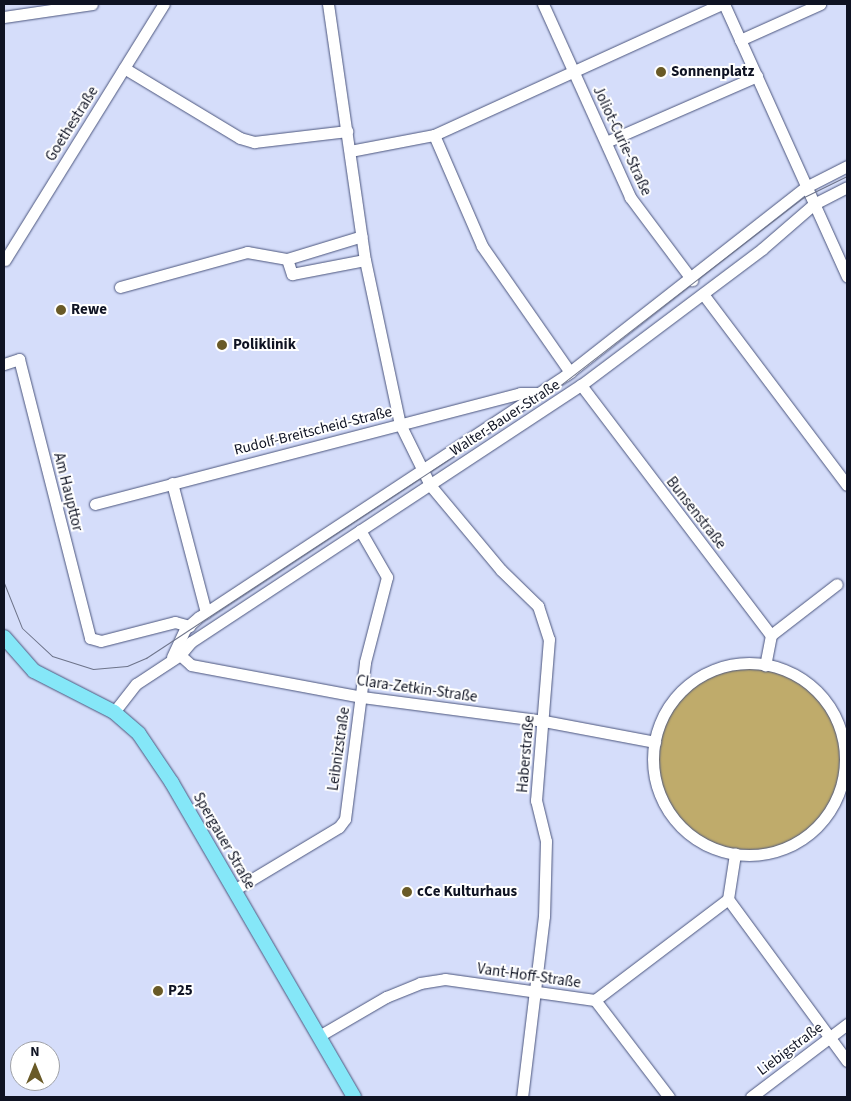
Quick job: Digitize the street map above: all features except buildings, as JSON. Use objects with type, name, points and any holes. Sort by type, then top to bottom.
[{"type":"main road","name":"Spergauer Straße","points":[[4,637],[14,651],[34,671],[114,712],[159,761],[354,1097]]},
{"type":"street","points":[[4,17],[92,4]]},
{"type":"street","name":"Goethestraße","points":[[4,261],[164,4]]},
{"type":"street","name":"Haberstraße","points":[[328,4],[365,260],[400,424],[430,485],[501,570],[538,606],[546,622],[549,639],[544,720],[536,800],[546,841],[536,993],[522,1097]]},
{"type":"street","name":"Joliot-Curie-Straße","points":[[543,4],[638,209],[692,280]]},
{"type":"street","points":[[350,151],[434,136],[723,4],[847,277]]},
{"type":"street","points":[[740,40],[820,4]]},
{"type":"street","points":[[124,68],[240,138],[254,142],[347,131]]},
{"type":"street","points":[[606,142],[757,76]]},
{"type":"street","points":[[434,136],[482,246],[570,372]]},
{"type":"street","name":"Walter-Bauer-Straße","points":[[170,661],[189,626],[206,613],[540,393],[692,280],[806,187],[847,166]]},
{"type":"street","name":"Walter-Bauer-Straße","points":[[114,712],[136,684],[180,655],[191,642],[581,385],[703,294],[814,204],[847,187]]},
{"type":"street","points":[[120,287],[247,252],[287,258],[362,236]]},
{"type":"street","points":[[287,258],[292,274],[365,260]]},
{"type":"street","points":[[703,294],[847,485]]},
{"type":"street","name":"Am Haupttor","points":[[4,364],[19,359],[90,638],[101,640],[175,622],[189,626]]},
{"type":"street","name":"Bunsenstraße","points":[[581,385],[770,635]]},
{"type":"street","name":"Rudolf-Breitscheid-Straße","points":[[95,504],[520,393],[540,393]]},
{"type":"street","points":[[172,483],[206,613]]},
{"type":"street","name":"Leibnizstraße","points":[[234,890],[342,824],[372,624],[387,577],[360,530]]},
{"type":"street","points":[[765,665],[770,635],[837,584]]},
{"type":"street","name":"Clara-Zetkin-Straße","points":[[180,655],[191,665],[362,697],[544,720],[655,742]]},
{"type":"street","points":[[738,664],[765,665],[807,682],[826,701],[843,736],[846,769],[845,786],[836,803],[808,836],[772,853],[735,854],[701,842],[667,810],[654,770],[655,742],[671,704],[700,677],[738,664]]},
{"type":"street","points":[[735,854],[728,899],[847,1061]]},
{"type":"street","name":"Vant-Hoff-Straße","points":[[319,1036],[420,983],[445,979],[595,1000],[728,899]]},
{"type":"street","points":[[595,1000],[669,1097]]},
{"type":"street","name":"Liebigstraße","points":[[751,1097],[847,1024]]},
{"type":"shaded area","points":[[750,663],[769,665],[787,670],[803,679],[818,691],[830,706],[839,722],[844,740],[846,759],[844,778],[839,796],[830,812],[818,827],[803,839],[787,848],[769,853],[750,855],[731,853],[713,848],[697,839],[682,827],[670,812],[661,796],[656,778],[654,759],[656,740],[661,722],[670,706],[682,691],[697,679],[713,670],[731,665]]},
{"type":"tram line","points":[[4,583],[22,628],[52,656],[93,669],[127,666],[146,658],[554,390],[802,198],[847,176]]},
{"type":"place","name":"Sonnenplatz","points":[[661,72]]},
{"type":"place","name":"Rewe","points":[[61,310]]},
{"type":"place","name":"Poliklinik","points":[[222,345]]},
{"type":"place","name":"cCe Kulturhaus","points":[[407,892]]},
{"type":"place","name":"P25","points":[[158,991]]}]
